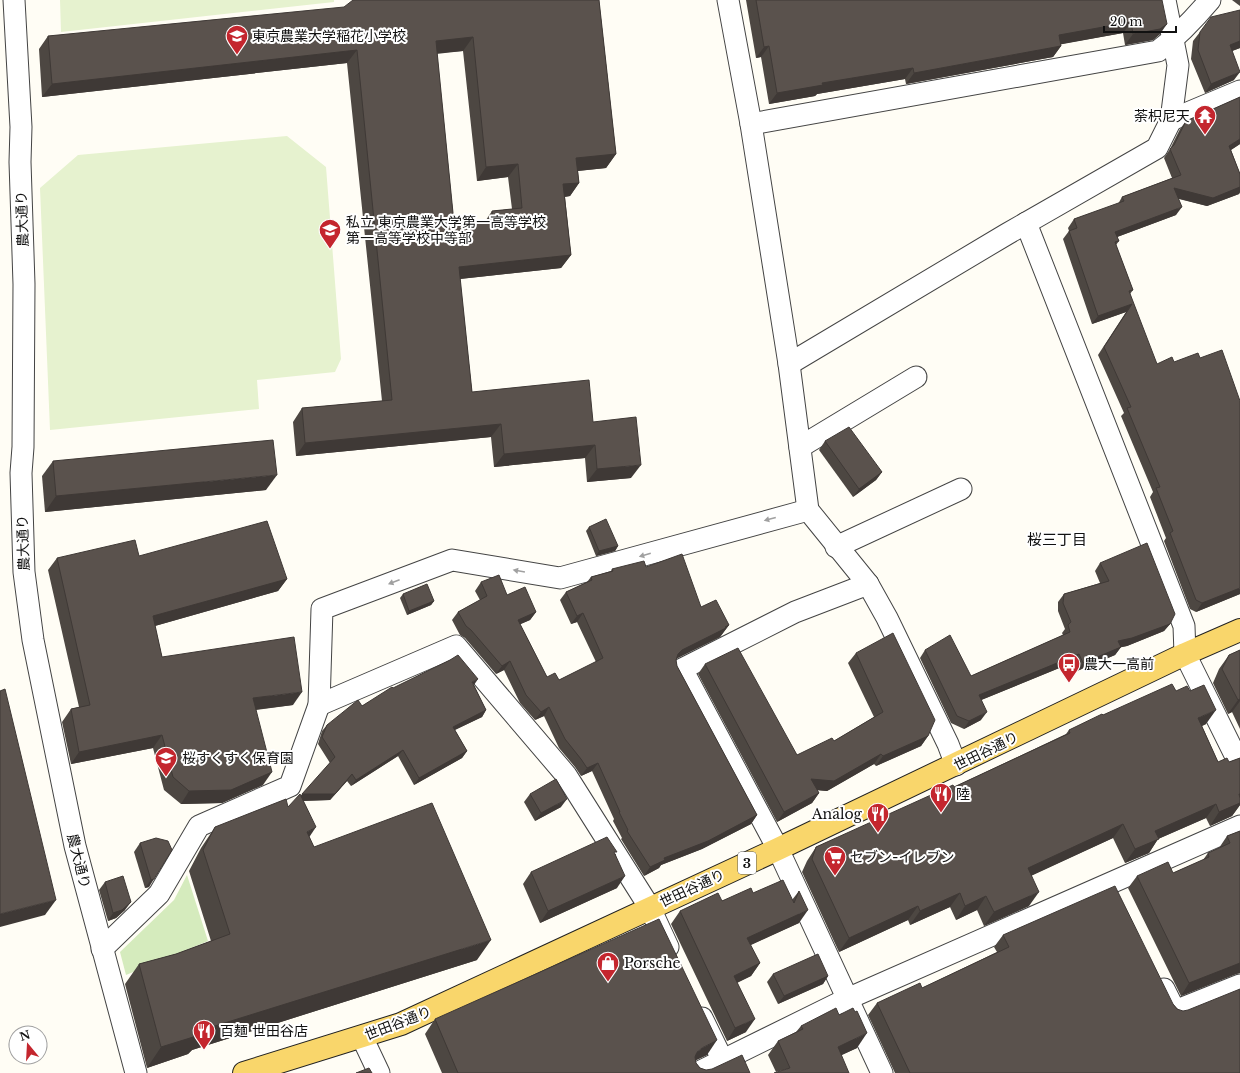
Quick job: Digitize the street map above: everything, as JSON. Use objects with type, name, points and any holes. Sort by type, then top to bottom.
[{"type":"main road","name":"世田谷通り","points":[[244,1073],[400,1024],[778,849],[1186,654],[1240,630]]},
{"type":"street","name":"農大通り","points":[[14,0],[21,127],[20,162],[24,284],[23,447],[21,473],[24,572],[34,640],[75,846],[136,1073]]},
{"type":"street","points":[[728,0],[751,124],[789,364],[808,510],[836,547],[868,584],[887,618],[948,744],[956,765]]},
{"type":"street","points":[[789,364],[1026,223],[1157,148],[1171,120],[1177,70],[1165,0]]},
{"type":"street","points":[[751,124],[1158,51],[1173,40],[1210,0]]},
{"type":"street","points":[[1171,120],[1240,91]]},
{"type":"street","points":[[1026,223],[1184,626],[1186,654],[1240,765]]},
{"type":"street","points":[[800,447],[916,376]]},
{"type":"street","points":[[836,547],[961,489]]},
{"type":"street","points":[[102,949],[159,894],[199,826],[290,786],[319,705],[322,609],[452,560],[560,578],[808,510]]},
{"type":"street","points":[[868,584],[795,612],[682,669],[778,849],[882,1073]]},
{"type":"street","points":[[319,705],[456,646],[566,775],[650,908],[675,960]]},
{"type":"street","points":[[698,1073],[848,999],[1116,890],[1240,826]]},
{"type":"street","points":[[1158,975],[1175,1011],[1240,985]]},
{"type":"street","points":[[695,1004],[723,1061]]},
{"type":"street","points":[[362,1037],[379,1073]]},
{"type":"green space","points":[[60,0],[334,0],[334,2],[61,32]]},
{"type":"green space","points":[[287,136],[326,167],[341,359],[335,372],[257,380],[259,409],[50,430],[40,188],[78,155]]},
{"type":"green space","points":[[187,875],[208,941],[126,975],[120,952],[174,900]]},
{"type":"building","points":[[353,0],[599,0],[616,154],[576,158],[579,183],[563,184],[571,255],[459,267],[472,392],[589,380],[593,422],[636,417],[641,465],[597,469],[595,445],[504,454],[501,424],[305,443],[302,408],[392,400],[357,50],[52,84],[48,36],[344,7]],"holes":[[[473,37],[486,167],[518,164],[522,208],[492,211],[493,219],[454,223],[436,41]]]},
{"type":"building","points":[[756,0],[1162,0],[1167,24],[1160,29],[1133,34],[1131,22],[1059,35],[1061,46],[914,73],[913,68],[822,83],[823,85],[777,93],[769,46],[764,47]]},
{"type":"building","points":[[1240,10],[1240,41],[1230,45],[1240,72],[1211,84],[1198,50],[1200,32],[1211,17]]},
{"type":"building","points":[[1240,97],[1240,139],[1229,146],[1240,174],[1240,187],[1213,198],[1174,188],[1182,207],[1115,232],[1119,241],[1115,242],[1133,290],[1129,291],[1157,364],[1172,357],[1174,362],[1198,353],[1200,358],[1222,350],[1240,401],[1240,588],[1202,603],[1196,600],[1170,533],[1173,531],[1156,488],[1160,487],[1127,408],[1131,407],[1104,347],[1132,304],[1098,316],[1069,231],[1077,228],[1074,219],[1124,201],[1122,197],[1181,175],[1170,149],[1174,145],[1186,121]]},
{"type":"building","points":[[849,427],[882,472],[859,489],[825,441]]},
{"type":"building","points":[[273,440],[277,475],[56,496],[53,461]]},
{"type":"building","points":[[606,519],[618,546],[599,551],[589,527]]},
{"type":"building","points":[[267,521],[287,579],[153,616],[162,657],[294,637],[302,692],[253,698],[272,772],[231,790],[189,791],[173,777],[162,735],[79,752],[71,709],[90,705],[57,558],[135,540],[139,556]]},
{"type":"building","points":[[1147,543],[1175,614],[1170,624],[1132,638],[1118,641],[1121,647],[1083,663],[1079,654],[979,695],[987,712],[969,721],[957,716],[925,650],[950,635],[971,676],[1070,632],[1068,625],[1071,622],[1063,603],[1064,594],[1109,581],[1100,563]]},
{"type":"building","points":[[682,554],[701,607],[716,600],[729,625],[725,627],[726,628],[682,650],[678,654],[676,660],[677,666],[757,815],[708,841],[664,858],[665,860],[650,867],[627,831],[628,830],[598,763],[587,768],[565,739],[549,707],[541,712],[526,695],[510,661],[502,666],[466,626],[458,612],[487,596],[481,582],[499,575],[507,595],[525,587],[536,612],[518,620],[547,677],[555,673],[559,680],[603,658],[583,613],[577,616],[566,592],[592,580],[591,577],[613,571],[612,569],[644,561],[646,567]]},
{"type":"building","points":[[427,584],[434,601],[409,611],[403,594]]},
{"type":"building","points":[[893,633],[935,720],[928,736],[883,756],[881,754],[834,781],[811,779],[819,793],[784,812],[705,664],[738,648],[797,755],[832,738],[834,741],[883,712],[856,653]]},
{"type":"building","points":[[1240,650],[1240,699],[1238,700],[1222,669],[1229,655]]},
{"type":"building","points":[[458,655],[478,679],[472,682],[486,710],[453,727],[467,751],[419,778],[403,750],[356,780],[352,774],[335,794],[302,794],[335,757],[322,737],[327,725],[358,700],[362,706],[392,687],[393,688]]},
{"type":"building","points":[[1172,684],[1176,691],[1187,686],[1190,691],[1204,685],[1216,710],[1198,718],[1218,762],[1227,758],[1229,762],[1240,758],[1240,803],[1219,812],[1216,804],[1155,831],[1159,839],[1135,849],[1123,824],[1028,868],[1039,892],[994,912],[986,896],[965,906],[960,893],[920,911],[918,906],[849,938],[812,859],[816,847],[953,785],[954,787],[1070,733],[1069,730],[1102,714],[1103,715]]},
{"type":"building","points":[[5,689],[56,900],[0,914],[0,691]]},
{"type":"building","points":[[556,779],[567,799],[541,813],[530,794]]},
{"type":"building","points":[[300,794],[316,827],[307,832],[314,847],[432,803],[491,940],[202,1030],[203,1034],[161,1047],[139,964],[176,954],[230,934],[203,850],[215,827],[286,799],[288,807]]},
{"type":"building","points":[[1240,831],[1240,963],[1189,983],[1137,876],[1168,862],[1173,873],[1209,857],[1208,853],[1230,843],[1227,836]]},
{"type":"building","points":[[607,837],[617,852],[614,852],[625,876],[548,911],[531,872]]},
{"type":"building","points":[[156,838],[168,841],[172,850],[154,879],[151,880],[140,843]]},
{"type":"building","points":[[123,876],[131,902],[122,910],[113,913],[105,882]]},
{"type":"building","points":[[783,880],[794,903],[799,891],[808,910],[747,938],[760,963],[734,976],[755,1019],[735,1028],[680,911],[718,893],[722,901],[751,888],[753,893]]},
{"type":"building","points":[[1115,886],[1173,1004],[1177,1009],[1183,1011],[1188,1010],[1240,989],[1240,1073],[910,1073],[877,1003],[920,983],[922,988],[1009,947],[1003,935]]},
{"type":"building","name":"Porsche","points":[[659,919],[717,1040],[697,1052],[695,1057],[696,1063],[700,1068],[706,1070],[712,1069],[742,1055],[750,1073],[458,1073],[435,1019]]},
{"type":"building","points":[[818,954],[828,976],[784,996],[773,974]]},
{"type":"building","points":[[836,1008],[839,1015],[853,1008],[855,1012],[857,1011],[867,1033],[838,1047],[849,1073],[774,1073],[790,1068],[778,1041],[803,1029],[801,1026]]},
{"type":"building","points":[[369,1068],[372,1073],[356,1073]]},
{"type":"place","name":"東京農業大学稲花小学校","points":[[237,56]]},
{"type":"place","name":"荼枳尼天","points":[[1205,136]]},
{"type":"place","name":"私立 東京農業大学第一高等学校 第一高等学校中等部","points":[[330,250]]},
{"type":"place","name":"農大一高前","points":[[1069,684]]},
{"type":"place","name":"桜すくすく保育園","points":[[166,778]]},
{"type":"place","name":"陸","points":[[941,814]]},
{"type":"place","name":"Analog","points":[[878,834]]},
{"type":"place","name":"セブン-イレブン","points":[[835,876]]},
{"type":"place","name":"Porsche","points":[[608,982]]},
{"type":"place","name":"百麺 世田谷店","points":[[204,1050]]},
{"type":"district","name":"桜三丁目","points":[[1057,539]]}]
